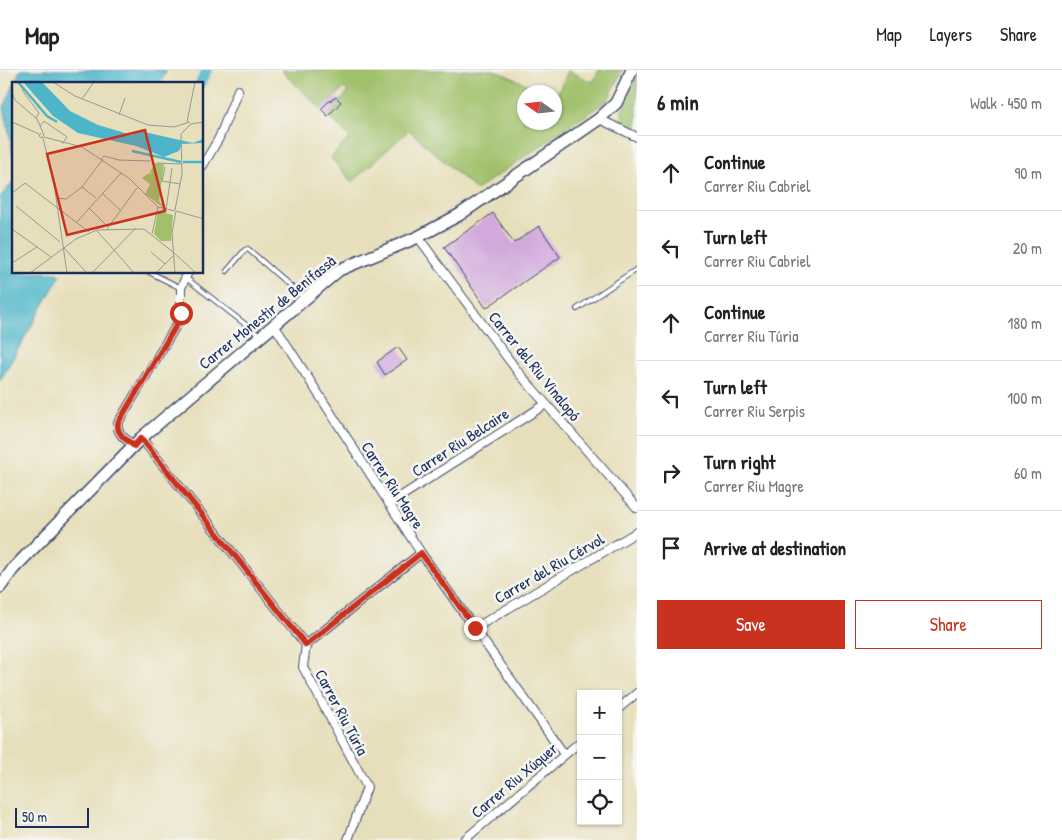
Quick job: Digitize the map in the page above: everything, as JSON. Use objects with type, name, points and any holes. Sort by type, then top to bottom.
[{"type":"street","name":"Carrer Monestir de Benifassà","points":[[0,588],[13,569],[138,442],[338,270],[418,237],[459,215],[599,119],[616,103],[632,70]]},
{"type":"street","points":[[204,164],[219,138],[238,90]]},
{"type":"street","points":[[599,119],[637,137]]},
{"type":"street","name":"Carrer del Riu Vinalopó","points":[[418,237],[518,372],[637,508]]},
{"type":"street","points":[[187,275],[181,288],[181,313],[177,324],[118,423],[117,429],[119,433],[138,442],[306,645],[421,553]]},
{"type":"street","name":"Carrer Riu Magre","points":[[274,324],[421,553],[564,754]]},
{"type":"street","name":"Carrer Riu Belcaire","points":[[389,504],[546,404]]},
{"type":"street","name":"Carrer del Riu Cérvol","points":[[475,628],[637,532]]},
{"type":"street","name":"Carrer Riu Túria","points":[[306,645],[303,667],[368,787],[348,840]]},
{"type":"street","points":[[622,706],[637,693]]},
{"type":"street","name":"Carrer Riu Xúquer","points":[[464,840],[577,744]]},
{"type":"lane","points":[[227,271],[248,249],[304,298]]},
{"type":"lane","points":[[578,309],[637,269]]},
{"type":"lane","points":[[153,274],[181,288]]},
{"type":"lane","points":[[187,275],[260,336]]},
{"type":"green space","points":[[281,70],[494,70],[529,85],[517,85],[517,130],[562,130],[562,85],[568,71],[593,82],[599,70],[622,70],[608,100],[476,190],[409,130],[352,182],[331,158],[350,137],[328,116],[348,92],[344,88],[321,109]]},
{"type":"green space","points":[[637,76],[637,131],[623,125],[622,111]]},
{"type":"water","points":[[20,70],[167,70],[161,82],[15,82]]},
{"type":"water","points":[[12,89],[12,149],[4,107]]},
{"type":"water","points":[[12,183],[12,274],[59,274],[60,276],[0,381],[0,197]]},
{"type":"building","points":[[336,97],[341,102],[328,116],[321,109]]},
{"type":"building","points":[[493,213],[514,243],[539,226],[560,257],[486,308],[444,247]]},
{"type":"building","points":[[398,347],[407,360],[385,375],[377,362]]},
{"type":"waterway","points":[[201,82],[207,70]]},
{"type":"route","points":[[181,313],[180,319],[118,423],[117,429],[134,446],[141,438],[306,645],[421,553],[475,628]]}]
